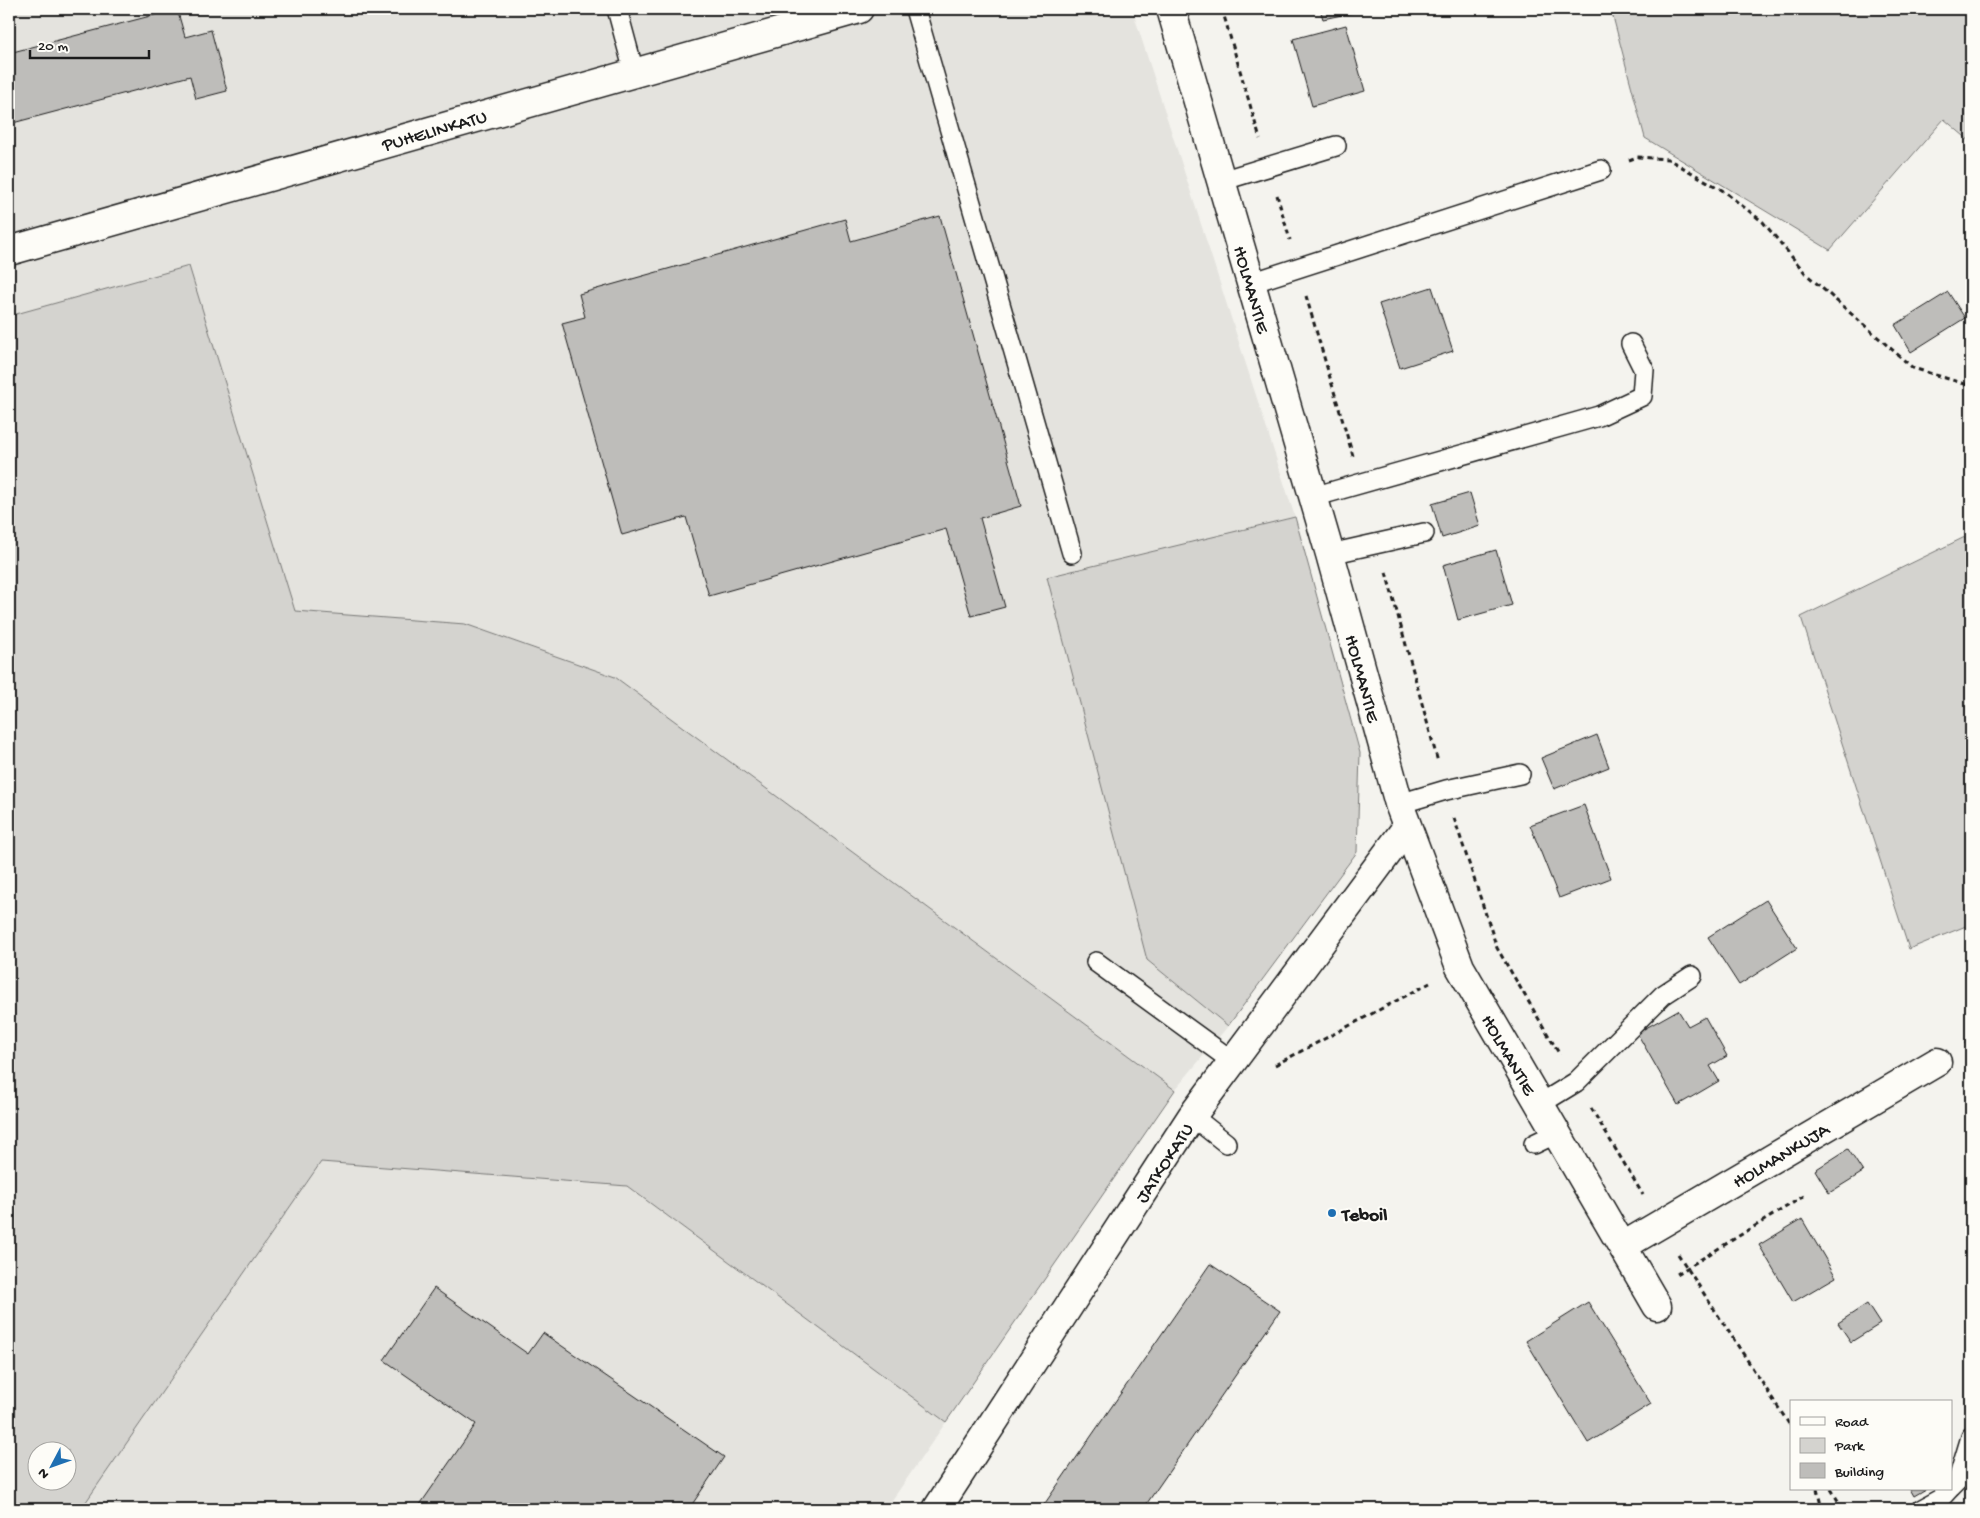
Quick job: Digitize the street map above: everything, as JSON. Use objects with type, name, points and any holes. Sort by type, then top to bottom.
[{"type":"street","name":"PUHELINKATU","points":[[9,251],[859,9]]},
{"type":"street","name":"HOLMANTIE","points":[[1171,9],[1314,498],[1403,815],[1460,968],[1540,1104],[1545,1138],[1623,1246],[1653,1298]]},
{"type":"street","name":"JATKOKATU","points":[[937,1509],[1192,1116],[1232,1062],[1403,815]]},
{"type":"street","name":"HOLMANKUJA","points":[[1623,1246],[1937,1062]]},
{"type":"lane","points":[[617,9],[634,72]]},
{"type":"lane","points":[[915,9],[1072,554]]},
{"type":"lane","points":[[1221,181],[1336,146]]},
{"type":"lane","points":[[1251,283],[1601,170]]},
{"type":"lane","points":[[1314,498],[1599,416],[1642,396],[1644,370],[1631,344]]},
{"type":"lane","points":[[1330,554],[1424,533]]},
{"type":"lane","points":[[1403,815],[1446,790],[1520,774]]},
{"type":"lane","points":[[1096,962],[1232,1062]]},
{"type":"lane","points":[[1540,1104],[1576,1082],[1610,1045],[1663,995],[1692,976]]},
{"type":"lane","points":[[1192,1116],[1226,1143]]},
{"type":"lane","points":[[1952,1486],[1958,1480],[1971,1437]]},
{"type":"lane","points":[[1922,1509],[1940,1499],[1948,1490]]},
{"type":"path","points":[[1222,9],[1361,483]]},
{"type":"path","points":[[1601,170],[1637,157],[1668,159],[1722,190],[1763,222],[1806,274],[1913,368],[1965,384],[1971,383]]},
{"type":"path","points":[[1378,543],[1446,790],[1497,948],[1660,1225],[1790,1425]]},
{"type":"path","points":[[1232,1062],[1270,1068],[1497,948]]},
{"type":"path","points":[[1653,1298],[1687,1268],[1804,1196]]},
{"type":"path","points":[[1817,1490],[1822,1509]]},
{"type":"path","points":[[1832,1490],[1843,1509]]},
{"type":"shaded area","points":[[9,9],[1132,9],[1295,517],[1048,577],[1147,960],[1228,1026],[1175,1090],[615,677],[465,624],[295,611],[189,266],[9,316]]},
{"type":"shaded area","points":[[321,1162],[627,1186],[946,1422],[886,1509],[81,1509]]},
{"type":"green space","points":[[1611,9],[1971,9],[1971,142],[1944,119],[1830,250],[1645,138]]},
{"type":"green space","points":[[189,266],[295,611],[465,624],[615,677],[1175,1090],[946,1422],[627,1186],[321,1162],[81,1509],[9,1509],[9,316]]},
{"type":"green space","points":[[1295,517],[1360,753],[1357,852],[1228,1026],[1147,960],[1047,577]]},
{"type":"green space","points":[[1971,534],[1971,924],[1909,949],[1801,617]]},
{"type":"building","points":[[177,9],[185,37],[211,30],[227,91],[196,99],[190,76],[9,124],[9,53]]},
{"type":"building","points":[[1320,9],[1370,9],[1323,19]]},
{"type":"building","points":[[1346,25],[1365,91],[1312,106],[1293,39]]},
{"type":"building","points":[[940,216],[1021,506],[980,518],[1005,607],[971,616],[946,529],[709,596],[686,517],[622,535],[562,323],[585,317],[579,294],[845,219],[851,241]]},
{"type":"building","points":[[1432,287],[1453,351],[1400,368],[1379,304]]},
{"type":"building","points":[[1948,292],[1965,318],[1911,352],[1895,325]]},
{"type":"building","points":[[1470,493],[1480,526],[1442,538],[1432,504]]},
{"type":"building","points":[[1496,550],[1512,605],[1458,620],[1443,565]]},
{"type":"building","points":[[1597,735],[1609,767],[1554,789],[1541,758]]},
{"type":"building","points":[[1584,805],[1611,878],[1559,898],[1530,825]]},
{"type":"building","points":[[1766,900],[1797,948],[1739,985],[1708,937]]},
{"type":"building","points":[[1678,1010],[1688,1026],[1705,1017],[1727,1056],[1710,1066],[1719,1081],[1678,1105],[1637,1033]]},
{"type":"building","points":[[1848,1149],[1863,1172],[1829,1193],[1815,1170]]},
{"type":"building","points":[[1802,1219],[1836,1277],[1793,1302],[1759,1245]]},
{"type":"building","points":[[1210,1264],[1280,1311],[1143,1509],[1041,1509]]},
{"type":"building","points":[[434,1288],[528,1354],[543,1333],[724,1457],[689,1509],[417,1509],[476,1424],[384,1360]]},
{"type":"building","points":[[1588,1302],[1651,1404],[1588,1443],[1526,1341]]},
{"type":"building","points":[[1867,1304],[1880,1324],[1851,1342],[1838,1323]]},
{"type":"building","points":[[1911,1490],[1924,1490],[1914,1496]]},
{"type":"place","name":"Teboil","points":[[1332,1213]]}]
